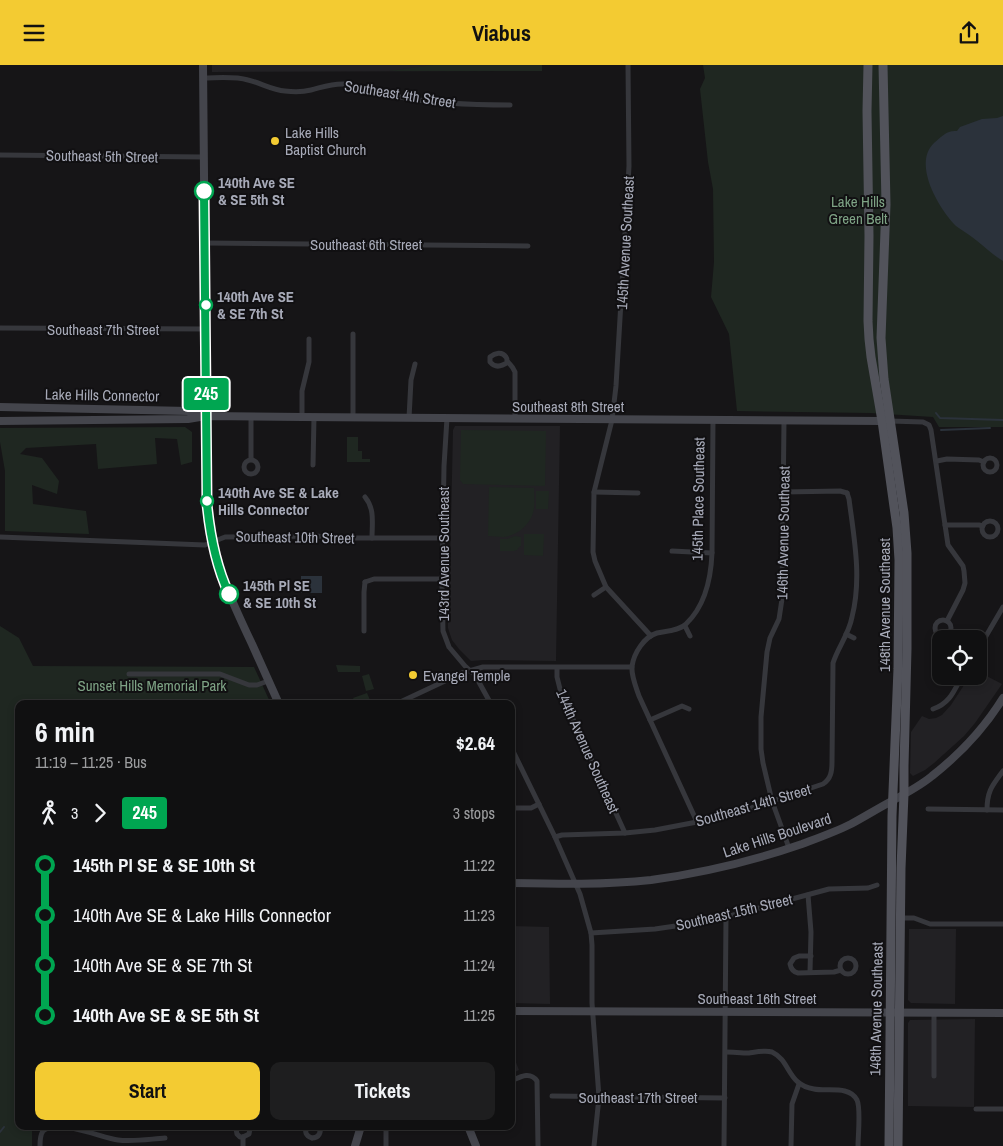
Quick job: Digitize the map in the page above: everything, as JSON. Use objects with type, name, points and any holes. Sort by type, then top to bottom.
[{"type":"main road","name":"148th Avenue Southeast","points":[[868,65],[869,339],[873,371],[886,421],[904,513],[906,538],[907,649],[901,868],[898,1146]]},
{"type":"main road","name":"148th Avenue Southeast","points":[[883,65],[886,204],[881,338],[886,421],[900,560],[893,801],[889,1146]]},
{"type":"main road","points":[[870,236],[876,234],[882,237],[884,249]]},
{"type":"main road","points":[[894,775],[900,790],[904,794]]},
{"type":"main road","points":[[893,801],[898,817],[897,858],[901,868]]},
{"type":"street","points":[[203,65],[207,504],[215,555],[227,591],[278,700]]},
{"type":"street","name":"145th Avenue Southeast","points":[[628,65],[629,166],[616,379],[612,420],[594,492],[593,552],[606,587],[650,636]]},
{"type":"street","name":"Southeast 4th Street","points":[[203,78],[250,80],[273,89],[297,91],[345,84],[402,97],[435,102],[510,105]]},
{"type":"street","name":"Southeast 5th Street","points":[[0,155],[204,157]]},
{"type":"street","name":"Southeast 6th Street","points":[[205,243],[528,246]]},
{"type":"street","name":"Southeast 7th Street","points":[[0,328],[206,329]]},
{"type":"street","points":[[353,335],[353,418]]},
{"type":"street","points":[[302,417],[302,391],[309,362],[309,339]]},
{"type":"street","points":[[508,362],[513,367],[515,373],[515,419]]},
{"type":"street","points":[[409,418],[411,380],[415,364]]},
{"type":"street","name":"Lake Hills Connector","points":[[0,407],[189,411],[206,415]]},
{"type":"street","name":"Southeast 8th Street","points":[[206,415],[353,418],[923,422],[929,425],[932,430],[936,461]]},
{"type":"street","name":"Lake Hills Connector","points":[[0,421],[188,419],[206,415]]},
{"type":"street","points":[[251,416],[251,459]]},
{"type":"street","points":[[313,465],[314,417]]},
{"type":"street","name":"143rd Avenue Southeast","points":[[447,418],[444,466],[442,624],[444,637],[449,647],[475,675],[489,700]]},
{"type":"street","name":"145th Place Southeast","points":[[685,626],[701,602],[711,571],[713,420]]},
{"type":"street","name":"146th Avenue Southeast","points":[[784,421],[781,609],[767,652],[761,749],[772,801],[789,848]]},
{"type":"street","points":[[947,621],[963,590],[965,576],[963,566],[948,545],[936,461],[947,459],[980,460],[984,462]]},
{"type":"street","points":[[784,491],[848,492],[856,553],[857,591],[852,618],[846,634],[854,638]]},
{"type":"street","points":[[594,492],[638,493]]},
{"type":"street","points":[[365,497],[372,509],[372,538]]},
{"type":"street","points":[[945,525],[983,526]]},
{"type":"street","name":"Southeast 10th Street","points":[[0,537],[204,545],[225,537],[443,538]]},
{"type":"street","points":[[672,551],[712,553]]},
{"type":"street","points":[[364,631],[363,581],[374,579],[442,579]]},
{"type":"street","points":[[594,595],[606,587]]},
{"type":"street","points":[[987,634],[1003,607]]},
{"type":"street","points":[[690,636],[685,626],[650,636],[641,646],[632,667],[639,696],[697,823]]},
{"type":"street","name":"Southeast 14th Street","points":[[555,837],[562,835],[625,833],[697,823],[736,813],[823,784],[827,781],[832,771],[833,663],[846,634]]},
{"type":"street","points":[[403,700],[462,673],[483,667],[632,667]]},
{"type":"street","name":"144th Avenue Southeast","points":[[557,667],[557,677],[561,693],[625,833]]},
{"type":"street","points":[[129,674],[220,674],[249,685],[257,685],[268,681]]},
{"type":"street","points":[[933,709],[948,700],[957,685]]},
{"type":"street","name":"Lake Hills Boulevard","points":[[515,883],[575,884],[627,882],[673,877],[767,856],[838,830],[893,801],[932,777],[968,743],[1003,698]]},
{"type":"street","points":[[650,720],[682,706],[689,709]]},
{"type":"street","points":[[515,755],[555,837],[580,894],[591,933],[593,1011],[599,1097],[594,1146]]},
{"type":"street","points":[[987,810],[987,798],[991,788],[1003,771]]},
{"type":"street","points":[[515,808],[531,808],[539,804]]},
{"type":"street","points":[[928,809],[1003,811]]},
{"type":"street","name":"Southeast 15th Street","points":[[591,933],[655,929],[689,924],[726,917],[830,889],[868,888],[877,885]]},
{"type":"street","points":[[808,895],[811,932],[810,973]]},
{"type":"street","points":[[724,1146],[726,917]]},
{"type":"street","points":[[901,918],[914,918],[930,924],[1003,924]]},
{"type":"street","points":[[811,956],[792,959],[790,964],[792,969],[795,972],[810,973],[841,970]]},
{"type":"street","name":"Southeast 16th Street","points":[[515,1011],[1003,1013]]},
{"type":"street","points":[[934,1013],[934,1076]]},
{"type":"street","points":[[726,1052],[748,1053],[767,1051],[784,1064],[799,1084],[816,1090],[845,1091],[851,1094],[857,1100],[858,1146]]},
{"type":"street","points":[[515,1079],[524,1075],[532,1076],[538,1081],[538,1146]]},
{"type":"street","points":[[791,1146],[792,1104],[799,1084]]},
{"type":"street","name":"Southeast 17th Street","points":[[552,1097],[725,1098]]},
{"type":"street","points":[[976,1109],[1003,1109]]},
{"type":"street","points":[[40,1146],[41,1136],[46,1130]]},
{"type":"street","points":[[82,1130],[118,1140],[165,1138]]},
{"type":"street","points":[[236,1130],[237,1133],[243,1137]]},
{"type":"street","points":[[243,1137],[249,1134],[250,1130]]},
{"type":"street","points":[[306,1130],[306,1134],[312,1138],[319,1135],[320,1130]]},
{"type":"street","points":[[355,1146],[360,1130]]},
{"type":"street","points":[[386,1130],[386,1146]]},
{"type":"street","points":[[470,1130],[476,1146]]},
{"type":"street","points":[[243,1137],[243,1146]]},
{"type":"street","points":[[311,1146],[312,1138]]},
{"type":"shaded area","points":[[212,65],[542,65],[542,71],[212,72]]},
{"type":"shaded area","points":[[1003,116],[1003,261],[956,226],[942,209],[930,186],[926,162],[928,152],[934,143],[950,131],[957,131],[960,127],[982,119]]},
{"type":"shaded area","points":[[455,426],[560,426],[556,661],[471,661],[452,640],[448,628],[448,616],[453,430]]},
{"type":"shaded area","points":[[301,576],[322,576],[322,593],[301,593]]},
{"type":"shaded area","points":[[987,676],[1002,684],[964,736],[934,763],[913,776],[910,773],[911,732],[922,716],[929,719],[936,718],[942,715],[964,685],[987,685]]},
{"type":"shaded area","points":[[515,926],[549,927],[550,1004],[515,1003]]},
{"type":"shaded area","points":[[909,929],[956,929],[955,1004],[911,1003],[908,1000]]},
{"type":"shaded area","points":[[975,1019],[974,1107],[908,1106],[908,1023],[910,1020]]},
{"type":"shaded area","points":[[515,1060],[519,1070],[515,1072]]},
{"type":"green space","points":[[433,65],[542,65],[542,71],[389,71]]},
{"type":"green space","name":"Lake Hills Green Belt","points":[[703,65],[1003,65],[1003,427],[939,427],[933,417],[870,413],[737,411],[729,334],[711,297],[714,262],[713,189],[700,89],[705,78]]},
{"type":"green space","points":[[185,427],[192,432],[192,462],[181,465],[177,439],[155,438],[157,464],[98,469],[96,444],[26,448],[20,454],[42,458],[59,481],[57,494],[32,485],[33,504],[86,511],[89,534],[5,531],[5,471],[0,442],[0,428]]},
{"type":"green space","points":[[461,430],[546,431],[545,486],[463,484],[460,480]]},
{"type":"green space","points":[[347,437],[358,437],[358,451],[362,451],[362,459],[370,459],[370,462],[347,462]]},
{"type":"green space","points":[[489,487],[534,488],[533,513],[531,519],[520,531],[504,537],[488,536]]},
{"type":"green space","points":[[536,491],[549,491],[548,509],[536,509]]},
{"type":"green space","points":[[524,534],[544,534],[543,556],[524,555]]},
{"type":"green space","points":[[515,536],[521,537],[521,546],[517,550],[500,551],[500,539]]},
{"type":"green space","name":"Sunset Hills Memorial Park","points":[[0,626],[19,638],[33,666],[254,667],[269,700],[15,700],[15,1130],[32,1130],[32,1146],[0,1146]]},
{"type":"green space","points":[[336,665],[360,666],[360,672],[338,672]]},
{"type":"green space","points":[[369,674],[374,689],[366,691],[362,676]]},
{"type":"green space","points":[[367,693],[370,700],[354,700],[353,698]]},
{"type":"waterway","points":[[936,413],[940,418],[1003,420]]},
{"type":"waterway","points":[[941,430],[990,428]]},
{"type":"waterway","points":[[0,1132],[4,1127]]},
{"type":"bus line","name":"245","points":[[204,191],[207,504],[215,555],[229,594]]},
{"type":"place","name":"Lake Hills Baptist Church","points":[[275,141]]},
{"type":"place","name":"140th Ave SE & SE 5th St","points":[[204,191]]},
{"type":"place","name":"140th Ave SE & SE 7th St","points":[[206,305]]},
{"type":"place","name":"140th Ave SE & Lake Hills Connector","points":[[207,501]]},
{"type":"place","name":"145th Pl SE & SE 10th St","points":[[229,594]]},
{"type":"place","name":"Evangel Temple","points":[[413,675]]}]
